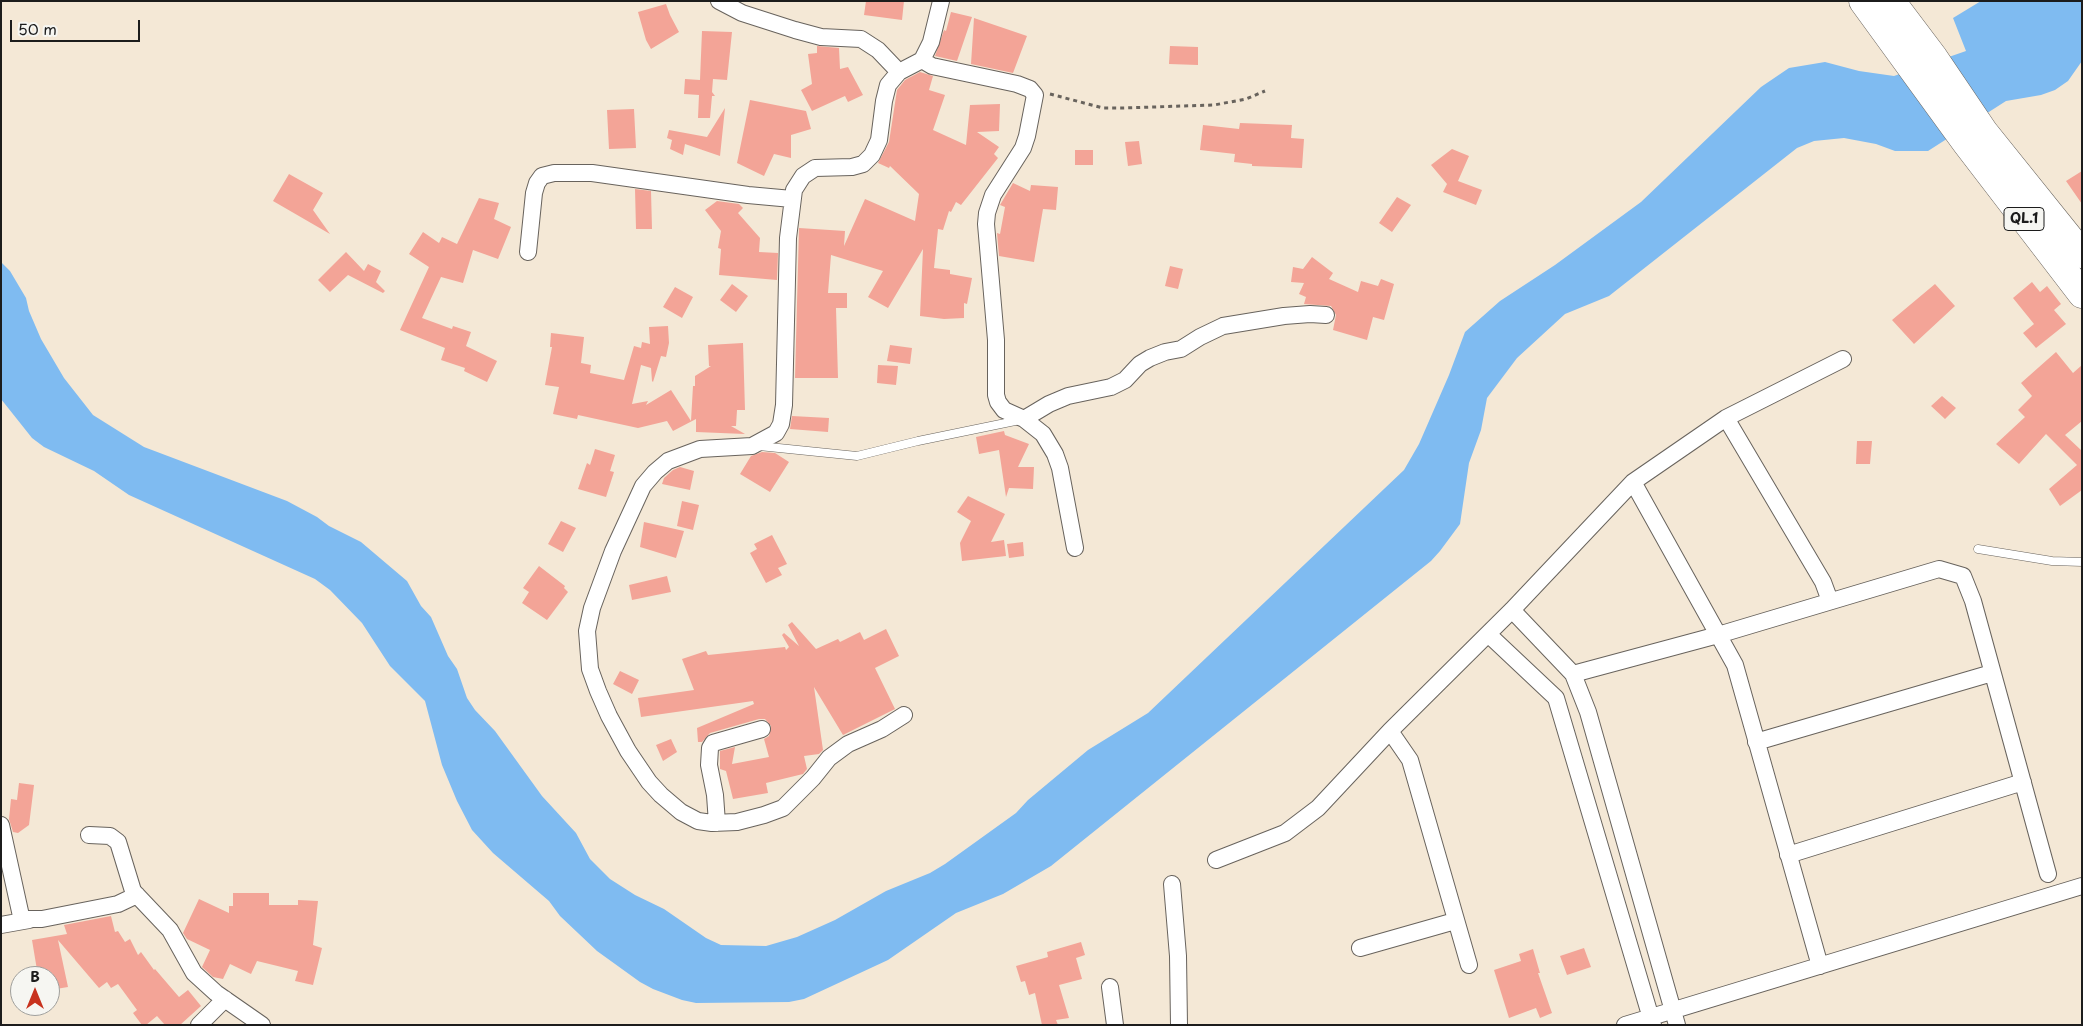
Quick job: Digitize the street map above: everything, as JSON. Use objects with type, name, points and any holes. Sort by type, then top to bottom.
[{"type":"highway","name":"QL.1","points":[[1863,1],[1922,62]]},
{"type":"highway","name":"QL.1","points":[[1890,1],[1922,62],[2082,294]]},
{"type":"highway","name":"QL.1","points":[[1976,138],[2082,254]]},
{"type":"street","points":[[719,1],[742,13],[821,37],[861,39],[878,50],[899,72]]},
{"type":"street","points":[[904,714],[882,729],[848,744],[829,758],[813,778],[783,808],[748,820],[717,823],[698,821],[681,812],[661,794],[640,768],[609,716],[590,669],[586,631],[592,608],[613,551],[643,486],[654,472],[668,461],[700,449],[752,446],[776,433],[781,424],[784,405],[788,238],[794,190],[803,176],[815,168],[852,167],[863,164],[872,155],[879,140],[881,116],[888,84],[899,72],[922,60],[931,42],[941,1]]},
{"type":"street","points":[[922,60],[932,66],[1017,84],[1030,89],[1035,95],[1023,148],[993,196],[987,213],[986,224],[996,340],[996,395],[998,402],[1004,410],[1024,419],[1043,434],[1055,454],[1060,468],[1075,548]]},
{"type":"street","points":[[528,252],[534,193],[537,183],[542,176],[554,172],[592,172],[748,195],[792,199]]},
{"type":"street","points":[[1024,419],[1048,404],[1068,396],[1111,387],[1125,380],[1140,364],[1150,358],[1165,352],[1181,349],[1223,326],[1284,316],[1326,315]]},
{"type":"street","points":[[1216,860],[1285,833],[1318,808],[1390,731],[1512,610],[1633,482],[1726,418],[1843,359]]},
{"type":"street","points":[[1726,418],[1823,582],[1830,601]]},
{"type":"street","points":[[1633,482],[1735,665],[1820,966]]},
{"type":"street","points":[[1574,674],[1718,635],[1939,569],[1963,576],[1972,601],[2048,874]]},
{"type":"street","points":[[1512,610],[1574,674],[1588,712],[1675,1017]]},
{"type":"street","points":[[1488,634],[1556,698],[1652,1021]]},
{"type":"street","points":[[1756,742],[1992,673]]},
{"type":"street","points":[[717,823],[715,795],[709,765],[710,748],[713,744],[762,729]]},
{"type":"street","points":[[1390,731],[1410,760],[1469,965]]},
{"type":"street","points":[[1788,855],[2023,782]]},
{"type":"street","points":[[1,825],[21,916],[29,920]]},
{"type":"street","points":[[89,835],[105,835],[114,838],[118,842],[133,891],[170,930],[194,973],[225,1000],[262,1025]]},
{"type":"street","points":[[1172,884],[1178,956],[1179,1025]]},
{"type":"street","points":[[1624,1025],[1675,1017],[1820,966],[2082,886]]},
{"type":"street","points":[[1,925],[118,904],[137,895]]},
{"type":"street","points":[[1360,948],[1455,921]]},
{"type":"street","points":[[1110,987],[1115,1025]]},
{"type":"street","points":[[199,1025],[225,1000]]},
{"type":"lane","points":[[752,446],[857,456],[1024,419]]},
{"type":"lane","points":[[1978,549],[2052,561],[2082,562]]},
{"type":"path","points":[[1035,95],[1056,95],[1103,108],[1122,108],[1214,105],[1246,99],[1266,91]]},
{"type":"water","points":[[1981,1],[2082,1],[2082,61],[2068,81],[2055,90],[2041,95],[2006,101],[1928,151],[1895,151],[1876,144],[1844,138],[1814,141],[1797,148],[1609,296],[1565,314],[1517,358],[1487,398],[1481,430],[1469,463],[1460,524],[1431,561],[1051,866],[1003,894],[956,913],[888,960],[804,999],[789,1002],[696,1003],[682,1000],[640,982],[597,951],[560,916],[549,901],[493,853],[472,830],[442,765],[425,701],[390,666],[362,623],[330,590],[315,579],[129,495],[94,471],[44,447],[32,438],[1,399],[1,262],[10,271],[26,298],[29,311],[41,339],[64,378],[93,415],[144,447],[287,501],[317,517],[329,526],[361,542],[407,581],[421,606],[431,617],[448,656],[457,669],[467,698],[475,710],[495,731],[542,796],[576,833],[590,859],[610,879],[635,895],[664,909],[706,938],[721,945],[766,946],[797,937],[835,920],[886,891],[930,873],[945,864],[1016,813],[1028,800],[1088,750],[1148,713],[1404,470],[1419,444],[1449,375],[1465,332],[1500,301],[1555,265],[1641,202],[1761,87],[1789,68],[1825,62],[1859,71],[1894,76],[1966,51],[1953,18]]},
{"type":"building","points":[[866,1],[904,1],[902,20],[864,15]]},
{"type":"building","points":[[666,4],[679,32],[651,49],[646,40],[638,12]]},
{"type":"building","points":[[951,12],[972,17],[957,61],[935,56],[944,30],[946,31]]},
{"type":"building","points":[[974,18],[1027,36],[1013,73],[971,64]]},
{"type":"building","points":[[702,31],[732,32],[727,80],[713,79],[712,92],[715,96],[712,96],[710,118],[698,118],[699,95],[684,94],[685,79],[700,80]]},
{"type":"building","points":[[817,46],[839,48],[840,69],[848,67],[863,95],[848,102],[845,96],[812,111],[801,90],[812,84],[808,54],[817,53]]},
{"type":"building","points":[[1170,46],[1198,47],[1198,65],[1169,64]]},
{"type":"building","points":[[920,72],[933,76],[929,90],[945,95],[933,130],[966,145],[970,105],[1000,104],[999,131],[977,132],[999,147],[994,154],[998,158],[961,205],[956,202],[951,212],[949,211],[943,230],[938,229],[934,268],[950,270],[950,274],[972,278],[967,304],[964,303],[964,318],[944,319],[920,316],[923,249],[888,308],[868,297],[883,271],[831,255],[828,293],[847,293],[847,308],[836,308],[838,378],[795,378],[799,228],[845,231],[844,246],[865,199],[915,221],[919,194],[890,166],[889,168],[878,163],[889,142],[897,90],[905,80]]},
{"type":"building","points":[[750,100],[806,111],[811,129],[791,135],[791,158],[774,154],[764,176],[737,163]]},
{"type":"building","points":[[725,108],[720,156],[685,144],[683,155],[670,149],[672,140],[667,138],[669,130],[707,137]]},
{"type":"building","points":[[634,109],[636,148],[609,149],[607,110]]},
{"type":"building","points":[[1240,123],[1292,125],[1291,138],[1304,139],[1302,168],[1252,166],[1252,164],[1234,162],[1235,154],[1200,150],[1203,125],[1239,129]]},
{"type":"building","points":[[1139,141],[1142,164],[1128,166],[1125,142]]},
{"type":"building","points":[[1452,149],[1469,156],[1458,181],[1482,190],[1476,205],[1443,192],[1447,184],[1431,165]]},
{"type":"building","points":[[1075,150],[1093,150],[1093,165],[1075,165]]},
{"type":"building","points":[[2082,171],[2082,204],[2066,181]]},
{"type":"building","points":[[289,174],[323,193],[313,210],[330,234],[273,201]]},
{"type":"building","points":[[1013,183],[1030,191],[1031,185],[1058,187],[1056,210],[1043,209],[1034,262],[999,256],[997,233],[1000,234],[1005,207],[1000,205]]},
{"type":"building","points":[[635,189],[651,191],[652,229],[636,229]]},
{"type":"building","points":[[1397,197],[1411,205],[1392,232],[1379,223]]},
{"type":"building","points":[[479,198],[499,203],[494,219],[511,227],[498,259],[473,250],[463,283],[441,277],[422,318],[452,329],[453,326],[471,332],[466,346],[497,361],[487,382],[464,371],[465,368],[441,360],[445,348],[400,330],[429,267],[409,254],[423,232],[439,243],[442,237],[457,244]]},
{"type":"building","points":[[717,201],[739,204],[743,208],[738,213],[760,238],[759,252],[778,253],[777,280],[719,275],[721,249],[718,248],[721,231],[705,210]]},
{"type":"building","points":[[346,252],[364,271],[368,264],[381,271],[376,282],[385,291],[383,293],[348,275],[330,292],[318,280]]},
{"type":"building","points":[[1312,257],[1333,273],[1329,279],[1358,292],[1361,281],[1378,286],[1381,279],[1394,284],[1384,320],[1373,317],[1367,340],[1333,330],[1336,315],[1331,306],[1304,304],[1306,297],[1299,294],[1304,283],[1291,282],[1293,267],[1303,269]]},
{"type":"building","points":[[1170,266],[1183,269],[1178,289],[1165,286]]},
{"type":"building","points":[[2032,282],[2040,292],[2047,286],[2061,304],[2054,310],[2066,324],[2036,348],[2023,333],[2034,324],[2013,298]]},
{"type":"building","points":[[732,284],[748,296],[736,312],[720,300]]},
{"type":"building","points":[[1935,284],[1955,306],[1914,344],[1892,320]]},
{"type":"building","points":[[675,287],[693,297],[682,318],[663,307]]},
{"type":"building","points":[[668,326],[669,343],[666,357],[661,356],[653,382],[651,368],[641,365],[632,404],[648,401],[646,405],[671,390],[691,421],[695,376],[711,366],[709,366],[708,345],[743,343],[745,410],[737,410],[736,426],[731,426],[745,434],[696,432],[696,419],[673,431],[667,421],[638,428],[578,415],[577,419],[553,414],[559,387],[545,385],[552,347],[550,347],[551,333],[584,337],[581,363],[591,365],[590,373],[624,380],[634,346],[641,348],[642,342],[650,344],[649,327]]},
{"type":"building","points":[[890,345],[912,348],[910,364],[887,361]]},
{"type":"building","points":[[2056,352],[2073,373],[2082,365],[2082,421],[2065,435],[2082,451],[2082,490],[2060,506],[2049,489],[2077,465],[2046,434],[2019,464],[1996,444],[2025,417],[2018,410],[2032,396],[2021,383]]},
{"type":"building","points":[[878,365],[898,366],[896,385],[877,383]]},
{"type":"building","points":[[1942,396],[1956,408],[1945,419],[1931,406]]},
{"type":"building","points":[[792,416],[829,418],[828,432],[790,429]]},
{"type":"building","points":[[1004,431],[1005,435],[1029,444],[1018,467],[1034,467],[1033,489],[1009,488],[1006,497],[999,450],[979,454],[976,437]]},
{"type":"building","points":[[1857,441],[1872,441],[1870,464],[1856,464]]},
{"type":"building","points":[[595,449],[615,455],[610,471],[614,472],[606,497],[578,489],[587,463],[590,465]]},
{"type":"building","points":[[762,452],[775,453],[789,462],[770,492],[740,474],[751,456]]},
{"type":"building","points":[[680,467],[694,471],[690,490],[662,484],[664,478]]},
{"type":"building","points":[[968,496],[1005,514],[991,542],[1004,540],[1006,556],[962,561],[960,543],[971,521],[957,512]]},
{"type":"building","points":[[682,501],[699,505],[693,530],[677,526]]},
{"type":"building","points":[[561,521],[576,528],[563,552],[548,544]]},
{"type":"building","points":[[644,522],[684,531],[676,558],[640,547]]},
{"type":"building","points":[[772,535],[787,564],[778,568],[782,575],[766,583],[750,553],[757,549],[754,544]]},
{"type":"building","points":[[1023,542],[1024,556],[1009,558],[1007,544]]},
{"type":"building","points":[[539,566],[565,586],[564,588],[568,592],[547,620],[522,603],[529,592],[523,588]]},
{"type":"building","points":[[667,576],[671,592],[632,600],[629,585]]},
{"type":"building","points":[[792,622],[816,649],[838,639],[840,642],[860,632],[864,640],[886,629],[899,656],[875,668],[895,709],[843,735],[814,687],[823,750],[819,754],[804,756],[807,769],[803,774],[766,783],[768,793],[733,799],[726,771],[720,769],[720,751],[735,747],[732,764],[769,757],[764,739],[769,736],[771,726],[765,719],[759,719],[710,733],[702,742],[698,742],[697,728],[754,704],[753,701],[641,717],[638,698],[694,690],[682,659],[706,651],[708,655],[785,647],[786,650],[789,647],[782,635],[784,633],[799,646],[788,625]]},
{"type":"building","points":[[620,671],[639,680],[632,694],[613,684]]},
{"type":"building","points":[[671,739],[677,752],[663,761],[656,745]]},
{"type":"building","points":[[19,783],[34,785],[29,825],[18,833],[13,832],[9,819],[11,799],[17,800]]},
{"type":"building","points":[[233,893],[269,893],[269,905],[298,905],[298,900],[318,901],[313,945],[322,948],[313,985],[295,981],[298,971],[257,961],[251,974],[230,964],[223,979],[213,977],[202,967],[210,950],[187,939],[183,933],[199,899],[229,913],[229,906],[233,906]]},
{"type":"building","points":[[111,916],[115,932],[118,931],[125,942],[130,939],[138,955],[141,952],[154,970],[179,997],[188,990],[201,1006],[180,1025],[165,1025],[157,1016],[146,1025],[142,1025],[133,1013],[137,1010],[118,984],[111,988],[107,982],[99,988],[58,940],[68,987],[60,988],[60,966],[36,966],[32,940],[67,934],[64,925]]},
{"type":"building","points":[[1081,942],[1085,955],[1076,958],[1082,979],[1059,985],[1069,1018],[1056,1020],[1058,1025],[1042,1025],[1035,993],[1029,995],[1025,981],[1021,982],[1016,966],[1048,957],[1047,952]]},
{"type":"building","points":[[1584,948],[1591,967],[1567,975],[1560,956]]},
{"type":"building","points":[[1533,949],[1540,973],[1538,973],[1552,1013],[1540,1018],[1536,1008],[1509,1018],[1494,970],[1521,961],[1519,954]]}]
